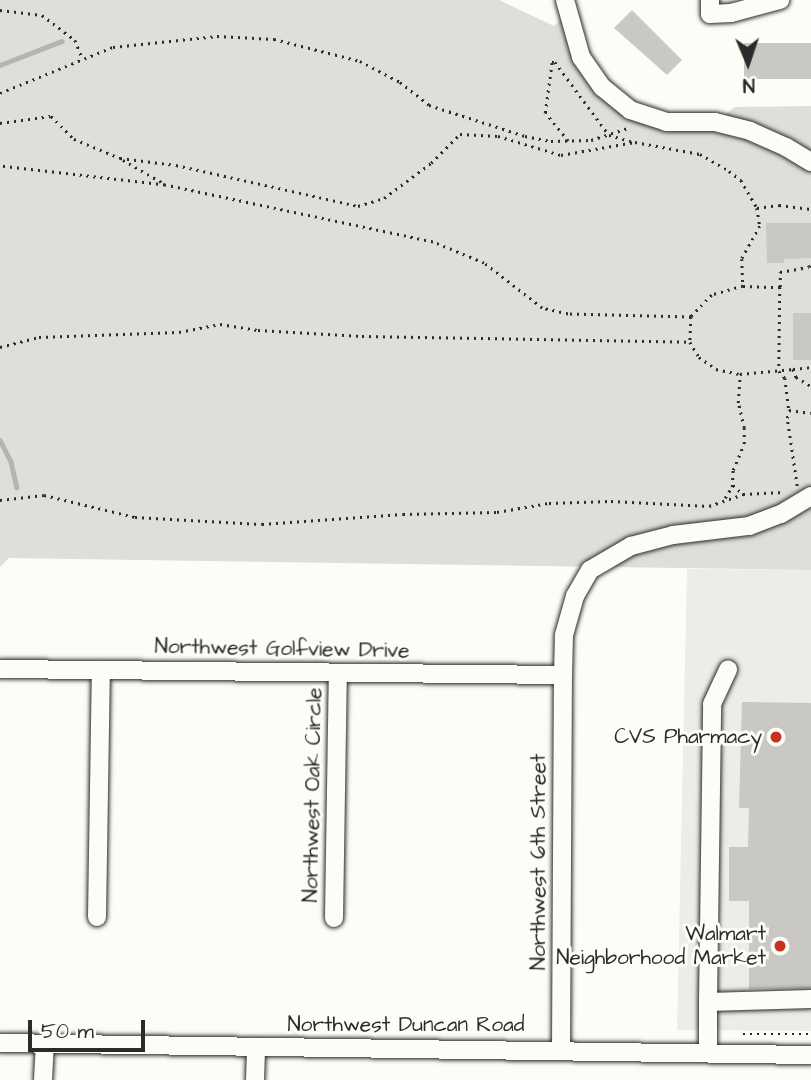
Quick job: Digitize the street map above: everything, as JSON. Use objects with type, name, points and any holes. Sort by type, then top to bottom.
[{"type":"street","points":[[565,0],[581,57],[602,87],[629,110],[666,122],[715,122],[750,131],[811,162]]},
{"type":"street","points":[[710,0],[710,14],[732,13],[780,0]]},
{"type":"street","name":"Northwest 6th Street","points":[[561,1049],[563,675],[565,635],[575,596],[590,570],[631,545],[748,526],[803,496]]},
{"type":"street","name":"Northwest Golfview Drive","points":[[0,669],[563,675]]},
{"type":"street","points":[[97,917],[101,670]]},
{"type":"street","points":[[708,1052],[712,704],[728,670]]},
{"type":"street","name":"Northwest Oak Circle","points":[[334,918],[338,673]]},
{"type":"street","points":[[708,1002],[811,999]]},
{"type":"street","name":"Northwest Duncan Road","points":[[0,1043],[561,1049],[811,1055]]},
{"type":"street","points":[[43,1080],[45,1044]]},
{"type":"street","points":[[255,1080],[256,1047]]},
{"type":"path","points":[[0,10],[42,15],[75,40],[82,57]]},
{"type":"path","points":[[0,93],[82,57],[113,47],[217,36],[274,39],[360,61],[382,70],[429,105],[525,136],[568,141],[609,135],[626,128],[643,115]]},
{"type":"path","points":[[568,141],[545,113],[552,62],[555,62],[609,135],[708,158],[741,180],[757,208],[760,226],[743,259],[743,286]]},
{"type":"path","points":[[0,123],[51,116],[74,139],[120,158],[164,185]]},
{"type":"path","points":[[120,158],[176,165],[358,206],[384,198],[431,163],[460,134],[498,136],[561,155],[635,142]]},
{"type":"path","points":[[0,166],[164,185],[281,207],[446,246],[484,263],[552,312],[691,317]]},
{"type":"path","points":[[757,208],[771,205],[811,209]]},
{"type":"path","points":[[0,500],[44,495],[135,517],[262,524],[403,514],[497,512],[541,504],[611,501],[695,507],[709,506],[743,494],[787,492],[803,496],[787,418],[789,410],[785,378],[779,371],[780,272],[809,267],[811,263]]},
{"type":"path","points":[[780,287],[743,286],[712,295],[691,317],[690,342],[707,364],[729,374],[811,367]]},
{"type":"path","points":[[0,347],[39,337],[179,332],[219,324],[258,330],[362,336],[690,342]]},
{"type":"path","points":[[793,369],[796,377],[811,386]]},
{"type":"path","points":[[724,500],[745,436],[738,403],[740,374]]},
{"type":"path","points":[[789,410],[811,412]]},
{"type":"path","points":[[732,482],[743,494]]},
{"type":"path","points":[[743,1034],[811,1034]]},
{"type":"shaded area","points":[[0,0],[499,0],[554,26],[567,13],[571,31],[630,110],[715,122],[735,107],[811,106],[811,570],[9,558],[0,567]]},
{"type":"shaded area","points":[[687,569],[811,570],[811,1031],[677,1030]]},
{"type":"building","points":[[632,10],[682,60],[667,75],[614,28]]},
{"type":"building","points":[[744,43],[811,43],[811,79],[744,79]]},
{"type":"building","points":[[766,223],[811,223],[811,258],[767,263]]},
{"type":"building","points":[[793,313],[811,313],[811,360],[793,360]]},
{"type":"building","points":[[742,702],[811,703],[811,988],[749,989],[749,901],[729,901],[729,847],[748,847],[749,808],[739,808]]},
{"type":"waterway","points":[[0,65],[62,41]]},
{"type":"waterway","points":[[0,440],[11,462],[17,487]]},
{"type":"place","name":"CVS Pharmacy","points":[[776,737]]},
{"type":"place","name":"Walmart Neighborhood Market","points":[[780,946]]}]
